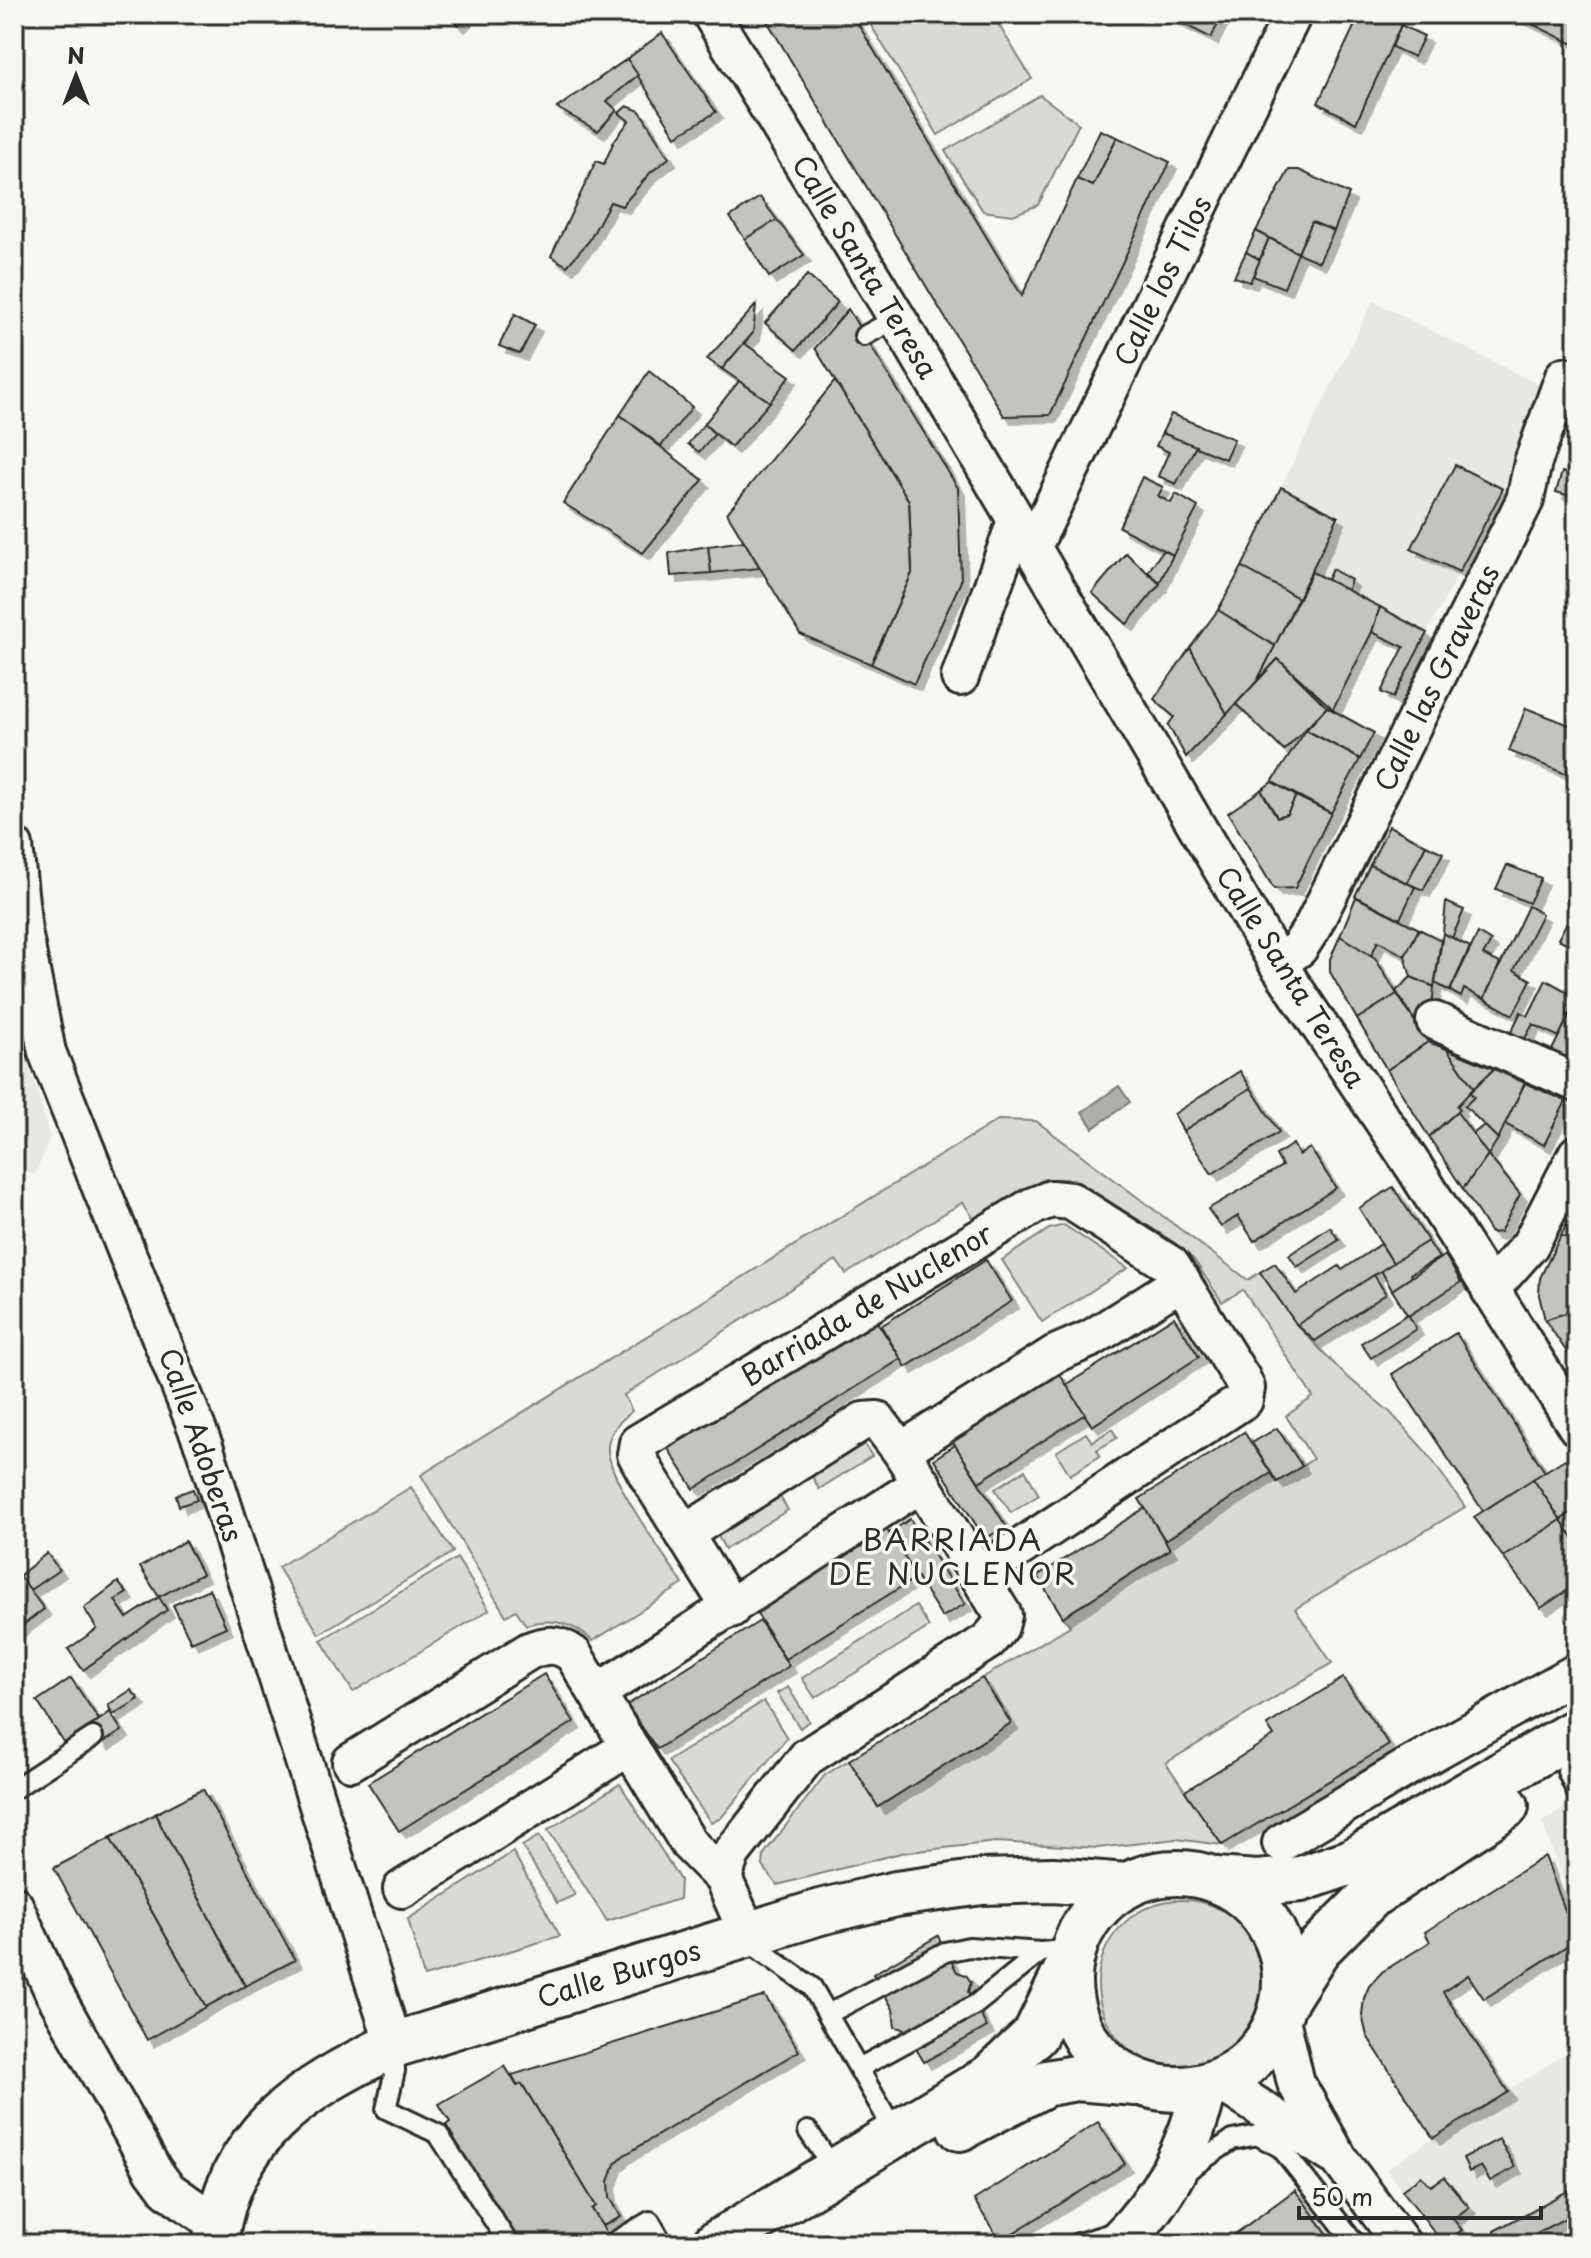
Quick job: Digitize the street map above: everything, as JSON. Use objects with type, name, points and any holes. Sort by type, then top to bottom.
[{"type":"main road","points":[[715,2244],[958,2099],[1016,2055],[1035,2035],[1049,2010],[1062,1954],[1090,1918],[1126,1886],[1170,1874],[1257,1883],[1301,1879],[1351,1862],[1575,1765]]},
{"type":"main road","points":[[766,2244],[1030,2090],[1076,2078],[1174,2089],[1212,2083],[1256,2055],[1318,1949],[1372,1895],[1478,1823],[1575,1765]]},
{"type":"main road","name":"Calle Burgos","points":[[216,2234],[225,2191],[244,2155],[277,2116],[336,2072],[394,2045],[835,1909],[945,1886],[1053,1880],[1126,1886]]},
{"type":"main road","points":[[1215,1880],[1248,1899],[1272,1929],[1284,1965],[1282,2010]]},
{"type":"main road","points":[[1062,1954],[1073,2012],[1084,2036],[1119,2073],[1143,2084]]},
{"type":"main road","points":[[1129,2233],[1170,2182],[1212,2083]]},
{"type":"street","name":"Calle Santa Teresa","points":[[711,14],[897,318],[1278,964],[1414,1167],[1577,1427]]},
{"type":"street","name":"Calle los Tilos","points":[[1024,535],[1293,14]]},
{"type":"street","name":"Calle las Graveras","points":[[1278,964],[1299,948],[1312,928],[1420,744],[1525,500],[1533,462],[1564,376]]},
{"type":"street","points":[[960,677],[1024,535]]},
{"type":"street","name":"Calle Adoberas","points":[[14,846],[19,930],[47,1052],[205,1449],[394,2045]]},
{"type":"street","points":[[1435,1021],[1577,1083]]},
{"type":"street","points":[[1490,1290],[1530,1245],[1577,1154]]},
{"type":"street","name":"Barriada de Nuclenor","points":[[731,1609],[636,1454],[638,1443],[1033,1206],[1051,1199],[1071,1201],[1149,1248],[1171,1265],[1242,1379],[1246,1388],[1244,1400],[980,1574]]},
{"type":"street","points":[[901,1451],[1055,1354],[1092,1338],[1182,1281]]},
{"type":"street","points":[[684,1534],[867,1419],[881,1424],[901,1451],[1002,1609],[1000,1627],[981,1646],[807,1757],[731,1854],[723,1878]]},
{"type":"street","points":[[597,1693],[922,1483]]},
{"type":"street","points":[[351,1762],[539,1647],[551,1644],[573,1654],[689,1844],[723,1878],[748,1934]]},
{"type":"street","points":[[1281,1843],[1424,1757],[1577,1672]]},
{"type":"street","points":[[402,1889],[629,1747]]},
{"type":"street","points":[[14,1905],[54,1993],[153,2170],[167,2189],[216,2234]]},
{"type":"street","points":[[1282,2010],[1296,2083],[1339,2159],[1402,2244]]},
{"type":"street","points":[[1212,2083],[1297,2131],[1339,2159]]},
{"type":"lane","points":[[864,336],[897,318]]},
{"type":"lane","points":[[14,1789],[93,1737]]},
{"type":"lane","points":[[748,1934],[757,1948],[812,1987],[897,2135]]},
{"type":"lane","points":[[828,2014],[945,1952],[969,1947],[1062,1954]]},
{"type":"lane","points":[[859,2068],[1062,1954]]},
{"type":"lane","points":[[394,2045],[395,2071],[386,2109],[438,2134],[509,2244]]},
{"type":"lane","points":[[808,2131],[836,2172]]},
{"type":"lane","points":[[1170,2182],[1232,2140],[1297,2131]]},
{"type":"lane","points":[[1257,2135],[1281,2148],[1356,2244]]},
{"type":"lane","points":[[611,2244],[650,2221],[663,2244]]},
{"type":"lane","points":[[1075,2244],[1129,2233]]},
{"type":"shaded area","points":[[864,14],[992,14],[1032,79],[938,135]]},
{"type":"shaded area","points":[[1040,95],[1079,124],[1038,205],[1013,215],[983,211],[945,151]]},
{"type":"shaded area","points":[[1373,301],[1547,389],[1503,489],[1427,633],[1312,572],[1337,517],[1281,487]]},
{"type":"shaded area","points":[[14,1012],[50,1138],[35,1174],[14,1169]]},
{"type":"shaded area","points":[[1119,1086],[1130,1102],[1093,1128],[1082,1112]]},
{"type":"shaded area","points":[[998,1120],[1036,1121],[1248,1280],[1260,1272],[1297,1325],[1345,1375],[1390,1412],[1427,1453],[1465,1507],[1295,1609],[1332,1663],[1166,1763],[1222,1845],[1176,1839],[1098,1848],[996,1842],[901,1853],[777,1885],[763,1866],[764,1854],[825,1775],[849,1760],[879,1806],[1010,1724],[982,1678],[1070,1626],[1063,1617],[1170,1550],[1165,1540],[1271,1473],[1277,1482],[1313,1459],[1286,1416],[1313,1397],[1243,1290],[1222,1302],[1194,1260],[1175,1243],[1074,1179],[1044,1179],[975,1221],[963,1202],[846,1274],[836,1260],[624,1395],[632,1411],[611,1435],[608,1446],[610,1459],[626,1495],[683,1584],[593,1641],[562,1623],[526,1625],[516,1610],[506,1616],[421,1475]]},
{"type":"shaded area","points":[[1064,1225],[1128,1268],[1042,1322],[1002,1260],[1049,1229]]},
{"type":"shaded area","points":[[1112,1429],[1117,1438],[1097,1450],[1100,1456],[1070,1475],[1056,1452],[1086,1433],[1092,1442]]},
{"type":"shaded area","points":[[864,1444],[872,1456],[819,1489],[812,1476]]},
{"type":"shaded area","points":[[1025,1470],[1039,1495],[1011,1513],[995,1489]]},
{"type":"shaded area","points":[[411,1487],[453,1552],[319,1634],[278,1567]]},
{"type":"shaded area","points":[[779,1495],[788,1510],[725,1549],[717,1534]]},
{"type":"shaded area","points":[[457,1558],[489,1610],[353,1692],[321,1640]]},
{"type":"shaded area","points":[[916,1606],[929,1627],[815,1698],[802,1678]]},
{"type":"shaded area","points":[[788,1687],[809,1721],[800,1728],[777,1693]]},
{"type":"shaded area","points":[[764,1701],[787,1738],[721,1818],[711,1823],[668,1761]]},
{"type":"shaded area","points":[[620,1784],[680,1880],[679,1899],[607,1921],[548,1830]]},
{"type":"shaded area","points":[[1577,1800],[1577,1918],[1542,1822]]},
{"type":"shaded area","points":[[539,1836],[575,1895],[557,1903],[522,1846]]},
{"type":"shaded area","points":[[513,1852],[560,1936],[424,1977],[408,1919]]},
{"type":"shaded area","points":[[1182,1900],[1214,1906],[1242,1924],[1260,1952],[1266,1984],[1260,2016],[1242,2044],[1214,2062],[1182,2068],[1150,2062],[1122,2044],[1104,2016],[1098,1984],[1104,1952],[1122,1924],[1150,1906]]},
{"type":"shaded area","points":[[1577,2046],[1577,2244],[1443,2244],[1386,2169]]},
{"type":"building","points":[[448,14],[469,14],[458,25]]},
{"type":"building","points":[[763,14],[852,14],[1022,296],[1077,179],[1093,186],[1117,137],[1170,162],[1050,415],[1004,416]]},
{"type":"building","points":[[1164,14],[1223,14],[1211,38]]},
{"type":"building","points":[[1360,14],[1378,14],[1401,25],[1356,123],[1318,103]]},
{"type":"building","points":[[1512,14],[1577,14],[1577,46]]},
{"type":"building","points":[[1401,25],[1424,36],[1414,57],[1392,47]]},
{"type":"building","points":[[662,33],[716,112],[676,136],[627,59]]},
{"type":"building","points":[[627,59],[638,75],[607,101],[617,110],[598,131],[557,108]]},
{"type":"building","points":[[627,106],[640,111],[669,158],[650,173],[622,206],[610,202],[589,241],[567,266],[551,256],[596,161],[604,164],[614,141],[629,121],[619,113]]},
{"type":"building","points":[[1100,130],[1117,137],[1093,186],[1077,179]]},
{"type":"building","points":[[1289,170],[1299,170],[1349,194],[1334,231],[1312,222],[1298,253],[1256,231]]},
{"type":"building","points":[[760,197],[777,220],[745,239],[730,217]]},
{"type":"building","points":[[777,220],[804,255],[769,277],[745,239]]},
{"type":"building","points":[[1312,222],[1334,231],[1319,262],[1298,253]]},
{"type":"building","points":[[1256,231],[1269,238],[1260,260],[1246,252]]},
{"type":"building","points":[[1269,238],[1298,253],[1284,288],[1253,276]]},
{"type":"building","points":[[1246,252],[1260,260],[1250,282],[1234,277]]},
{"type":"building","points":[[807,275],[838,302],[796,350],[765,323]]},
{"type":"building","points":[[756,305],[753,333],[722,369],[707,359]]},
{"type":"building","points":[[848,309],[958,488],[961,581],[914,684],[871,664],[912,573],[909,501],[815,348]]},
{"type":"building","points":[[515,314],[535,325],[520,354],[499,346]]},
{"type":"building","points":[[744,343],[790,376],[770,402],[722,369]]},
{"type":"building","points":[[649,371],[692,407],[661,446],[620,415]]},
{"type":"building","points":[[739,381],[770,402],[731,447],[704,424]]},
{"type":"building","points":[[835,381],[909,501],[912,573],[871,664],[800,634],[727,513]]},
{"type":"building","points":[[1171,414],[1234,439],[1225,459],[1162,433]]},
{"type":"building","points":[[620,415],[703,480],[643,553],[563,503]]},
{"type":"building","points":[[704,424],[715,434],[699,452],[688,444]]},
{"type":"building","points":[[1162,433],[1196,446],[1176,484],[1158,476],[1169,452],[1156,446]]},
{"type":"building","points":[[1455,465],[1503,489],[1459,572],[1411,549]]},
{"type":"building","points":[[1562,472],[1577,477],[1577,498],[1556,492]]},
{"type":"building","points":[[1142,477],[1163,487],[1158,496],[1171,503],[1176,494],[1198,507],[1173,555],[1119,527]]},
{"type":"building","points":[[1281,487],[1338,517],[1298,598],[1242,567]]},
{"type":"building","points":[[744,541],[760,568],[711,573],[708,546]]},
{"type":"building","points":[[708,546],[711,573],[671,576],[669,553]]},
{"type":"building","points":[[1163,550],[1173,555],[1160,582],[1148,572]]},
{"type":"building","points":[[1126,553],[1160,584],[1127,624],[1092,593]]},
{"type":"building","points":[[1242,567],[1298,598],[1275,646],[1218,610]]},
{"type":"building","points":[[1332,569],[1351,580],[1347,591],[1327,580]]},
{"type":"building","points":[[1312,572],[1380,607],[1372,632],[1333,709],[1278,659],[1257,681]]},
{"type":"building","points":[[1380,607],[1427,633],[1393,698],[1381,692],[1404,647],[1372,632]]},
{"type":"building","points":[[1218,610],[1275,646],[1257,681],[1227,714],[1190,648]]},
{"type":"building","points":[[1190,648],[1227,714],[1186,757],[1168,725],[1174,717],[1154,699]]},
{"type":"building","points":[[1278,659],[1327,707],[1284,751],[1236,704]]},
{"type":"building","points":[[1327,707],[1374,733],[1360,759],[1306,730]]},
{"type":"building","points":[[1526,708],[1577,728],[1577,747],[1566,774],[1509,751]]},
{"type":"building","points":[[1306,730],[1360,759],[1331,813],[1272,782]]},
{"type":"building","points":[[1272,782],[1296,796],[1287,814],[1277,817],[1261,790]]},
{"type":"building","points":[[1261,790],[1277,817],[1287,814],[1296,796],[1331,813],[1295,888],[1274,889],[1228,813]]},
{"type":"building","points":[[1389,826],[1426,845],[1407,883],[1370,865]]},
{"type":"building","points":[[1426,845],[1443,853],[1423,890],[1407,883]]},
{"type":"building","points":[[1370,865],[1415,887],[1400,919],[1355,896]]},
{"type":"building","points":[[1507,865],[1541,878],[1529,903],[1496,889]]},
{"type":"building","points":[[1356,897],[1419,929],[1405,956],[1378,941],[1371,956],[1340,936]]},
{"type":"building","points":[[1446,902],[1464,910],[1452,938],[1443,933]]},
{"type":"building","points":[[1528,906],[1542,914],[1514,970],[1531,980],[1513,1015],[1484,999]]},
{"type":"building","points":[[1566,924],[1577,930],[1573,946],[1558,939]]},
{"type":"building","points":[[1419,929],[1441,940],[1434,987],[1411,977],[1405,956]]},
{"type":"building","points":[[1443,933],[1470,947],[1450,991],[1435,983]]},
{"type":"building","points":[[1478,933],[1491,941],[1483,955],[1500,963],[1484,999],[1464,989],[1461,997],[1450,991]]},
{"type":"building","points":[[1340,936],[1375,958],[1397,994],[1357,1019],[1330,972],[1330,959]]},
{"type":"building","points":[[1411,977],[1434,987],[1428,1042],[1396,991]]},
{"type":"building","points":[[1546,980],[1577,997],[1559,1037],[1533,1024],[1524,1040],[1510,1034],[1521,1012],[1528,1016]]},
{"type":"building","points":[[1397,994],[1428,1042],[1387,1070],[1357,1019]]},
{"type":"building","points":[[1577,1000],[1577,1063],[1551,1052]]},
{"type":"building","points":[[1428,1042],[1447,1049],[1474,1088],[1457,1106],[1460,1109],[1429,1137],[1387,1070]]},
{"type":"building","points":[[1447,1049],[1494,1069],[1474,1088]]},
{"type":"building","points":[[1494,1069],[1525,1083],[1498,1139],[1465,1106],[1474,1097],[1470,1092]]},
{"type":"building","points":[[1240,1071],[1251,1088],[1183,1131],[1174,1114]]},
{"type":"building","points":[[1525,1083],[1566,1101],[1544,1145],[1505,1124]]},
{"type":"building","points":[[1251,1088],[1279,1132],[1212,1174],[1183,1131]]},
{"type":"building","points":[[1457,1112],[1488,1155],[1463,1189],[1429,1137]]},
{"type":"building","points":[[1484,1125],[1498,1139],[1488,1155],[1473,1134]]},
{"type":"building","points":[[1293,1144],[1299,1155],[1310,1148],[1336,1188],[1254,1241],[1238,1216],[1221,1227],[1208,1209],[1282,1166],[1276,1155]]},
{"type":"building","points":[[1488,1155],[1520,1194],[1500,1232],[1491,1233],[1463,1189]]},
{"type":"building","points":[[1393,1187],[1428,1241],[1393,1263],[1359,1208]]},
{"type":"building","points":[[1577,1206],[1577,1244],[1561,1235]]},
{"type":"building","points":[[1330,1227],[1339,1240],[1297,1267],[1289,1255]]},
{"type":"building","points":[[1561,1235],[1577,1244],[1577,1309],[1545,1320],[1539,1295],[1540,1278]]},
{"type":"building","points":[[1428,1241],[1439,1258],[1410,1274],[1412,1277],[1392,1290],[1381,1270]]},
{"type":"building","points":[[1381,1244],[1393,1263],[1297,1325],[1260,1272],[1275,1263],[1296,1294],[1339,1266],[1342,1270]]},
{"type":"building","points":[[1445,1255],[1461,1282],[1408,1316],[1392,1290]]},
{"type":"building","points":[[986,1260],[1012,1301],[906,1367],[881,1326]]},
{"type":"building","points":[[1374,1275],[1386,1294],[1315,1341],[1297,1325]]},
{"type":"building","points":[[1577,1309],[1577,1352],[1569,1355],[1545,1320]]},
{"type":"building","points":[[1408,1314],[1416,1329],[1371,1358],[1361,1343]]},
{"type":"building","points":[[874,1317],[901,1359],[694,1489],[667,1447]]},
{"type":"building","points":[[1174,1317],[1199,1357],[1092,1426],[1066,1385]]},
{"type":"building","points":[[1456,1333],[1545,1472],[1483,1511],[1392,1374]]},
{"type":"building","points":[[1059,1373],[1085,1414],[979,1482],[952,1441]]},
{"type":"building","points":[[1277,1428],[1302,1466],[1277,1482],[1252,1443]]},
{"type":"building","points":[[1244,1432],[1271,1473],[1165,1540],[1139,1499]]},
{"type":"building","points":[[955,1445],[1006,1526],[985,1539],[934,1459]]},
{"type":"building","points":[[1565,1459],[1577,1475],[1577,1508],[1561,1520],[1533,1479]]},
{"type":"building","points":[[1533,1479],[1561,1520],[1503,1557],[1474,1517]]},
{"type":"building","points":[[193,1489],[197,1500],[179,1506],[176,1495]]},
{"type":"building","points":[[1145,1508],[1170,1549],[1063,1617],[1037,1576]]},
{"type":"building","points":[[1577,1508],[1577,1544],[1561,1520]]},
{"type":"building","points":[[910,1519],[965,1604],[942,1617],[889,1533]]},
{"type":"building","points":[[1561,1520],[1577,1544],[1577,1584],[1541,1608],[1503,1557]]},
{"type":"building","points":[[887,1530],[917,1577],[785,1659],[756,1612]]},
{"type":"building","points":[[185,1541],[202,1574],[159,1597],[140,1567]]},
{"type":"building","points":[[47,1553],[59,1570],[30,1590],[19,1576]]},
{"type":"building","points":[[19,1576],[44,1609],[14,1632],[14,1580]]},
{"type":"building","points":[[118,1582],[127,1593],[115,1600],[127,1618],[159,1597],[167,1610],[83,1670],[68,1649],[97,1629],[84,1608]]},
{"type":"building","points":[[209,1589],[226,1627],[191,1642],[173,1605]]},
{"type":"building","points":[[760,1621],[789,1666],[657,1749],[627,1705]]},
{"type":"building","points":[[544,1674],[574,1722],[399,1831],[368,1783]]},
{"type":"building","points":[[71,1678],[99,1720],[64,1743],[37,1701]]},
{"type":"building","points":[[982,1678],[1011,1723],[878,1807],[849,1760]]},
{"type":"building","points":[[1343,1678],[1389,1745],[1222,1845],[1185,1791],[1274,1736],[1267,1725]]},
{"type":"building","points":[[131,1690],[139,1699],[113,1715],[108,1705]]},
{"type":"building","points":[[110,1712],[122,1731],[102,1743],[91,1726]]},
{"type":"building","points":[[203,1789],[295,1960],[245,1986],[155,1814]]},
{"type":"building","points":[[155,1814],[245,1986],[206,2007],[110,1838]]},
{"type":"building","points":[[110,1838],[206,2007],[147,2040],[54,1868]]},
{"type":"building","points":[[1545,1856],[1576,1940],[1484,1999],[1468,1975],[1443,1992],[1508,2092],[1433,2138],[1367,2036],[1362,2015],[1364,1998],[1369,1986],[1382,1972],[1430,1942],[1425,1932]]},
{"type":"building","points":[[938,1936],[957,1972],[966,1975],[971,1982],[968,1992],[987,2027],[924,2062],[904,2029],[895,2027],[893,2009],[873,1974]]},
{"type":"building","points":[[765,1996],[799,2051],[623,2156],[615,2164],[609,2182],[610,2197],[621,2217],[603,2226],[592,2209],[596,2206],[522,2084],[517,2086],[512,2075]]},
{"type":"building","points":[[505,2066],[517,2086],[522,2084],[596,2206],[592,2209],[607,2234],[590,2244],[518,2244],[446,2125],[450,2122],[439,2104]]},
{"type":"building","points":[[1098,2122],[1125,2164],[1000,2241],[974,2200]]},
{"type":"building","points":[[1499,2139],[1515,2167],[1490,2181],[1481,2166],[1469,2172],[1463,2158]]},
{"type":"building","points":[[1421,2176],[1431,2186],[1444,2177],[1469,2207],[1453,2219],[1462,2230],[1443,2243],[1402,2190]]},
{"type":"building","points":[[1577,2186],[1577,2212],[1516,2244],[1500,2244],[1494,2231]]},
{"type":"building","points":[[1295,2190],[1335,2244],[1230,2244],[1227,2240]]},
{"type":"district","name":"BARRIADA DE NUCLENOR","points":[[953,1558]]}]
